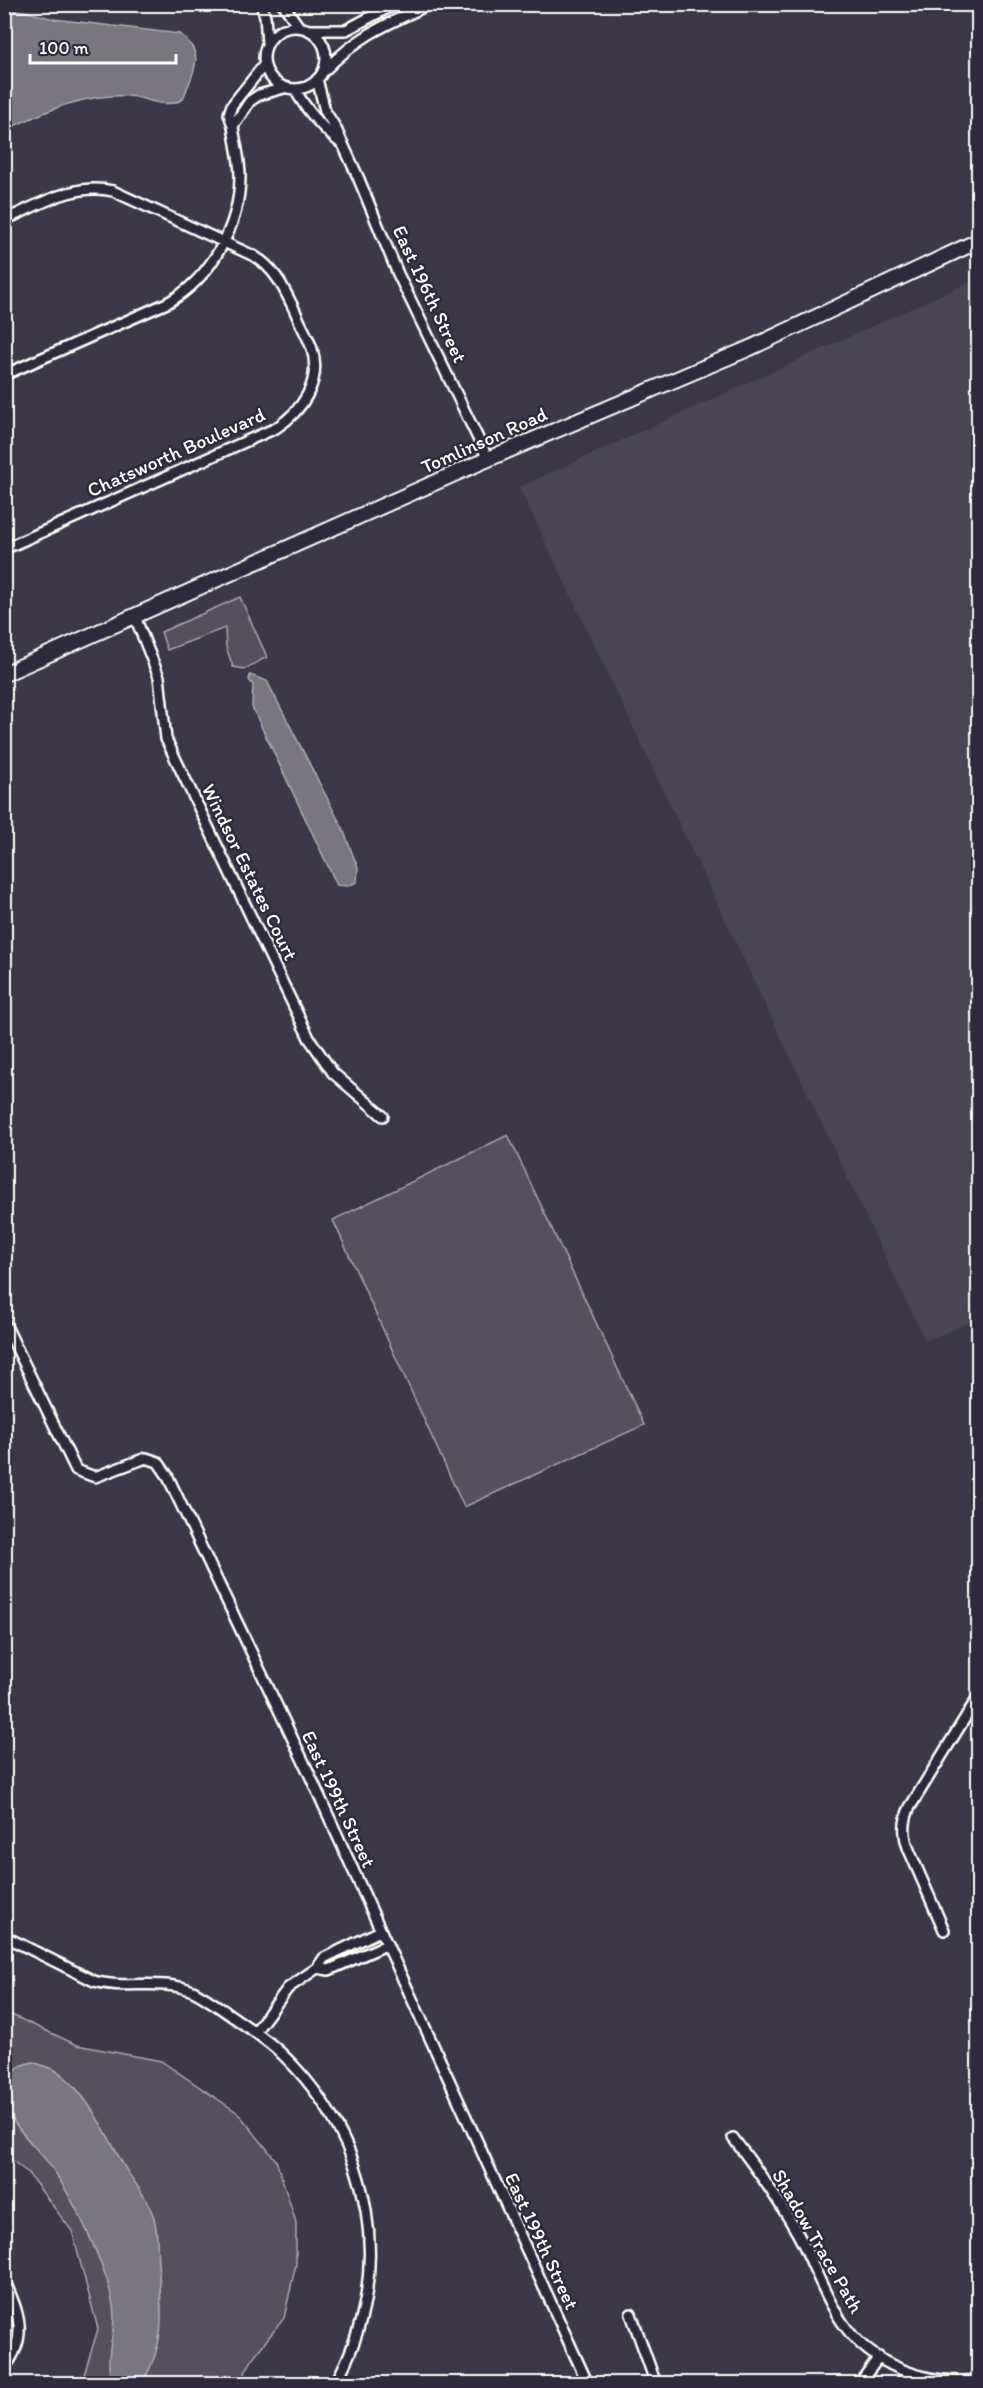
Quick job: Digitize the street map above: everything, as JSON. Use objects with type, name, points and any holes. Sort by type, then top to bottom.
[{"type":"street","points":[[261,4],[265,16],[267,44],[264,65],[268,75],[285,88]]},
{"type":"street","points":[[283,4],[304,28],[322,43],[326,53],[320,76]]},
{"type":"street","points":[[267,44],[279,30],[288,27],[346,30],[395,4]]},
{"type":"street","points":[[232,126],[250,100],[259,95],[285,88],[305,87],[320,76],[343,51],[362,37],[430,4]]},
{"type":"street","points":[[4,375],[175,299],[201,275],[223,242],[235,213],[240,183],[239,165],[229,114],[232,105],[264,65]]},
{"type":"street","name":"East 196th Street","points":[[320,76],[325,111],[358,177],[398,274],[488,459]]},
{"type":"street","name":"East 196th Street","points":[[295,89],[301,102],[331,136],[342,144]]},
{"type":"street","name":"Chatsworth Boulevard","points":[[4,220],[69,192],[106,190],[223,242],[270,268],[281,282],[314,355],[312,383],[302,406],[290,418],[268,432],[4,549]]},
{"type":"street","name":"Tomlinson Road","points":[[4,674],[488,459],[750,348],[978,241]]},
{"type":"street","name":"Windsor Estates Court","points":[[135,617],[159,677],[166,739],[309,1038],[339,1081],[383,1116]]},
{"type":"street","name":"East 199th Street","points":[[4,1322],[76,1470],[95,1477],[146,1458],[158,1462],[167,1475],[307,1769],[588,2384]]},
{"type":"street","points":[[944,1930],[909,1850],[904,1826],[910,1806],[978,1697]]},
{"type":"street","points":[[255,2032],[288,1988],[317,1968],[324,1958],[380,1932]]},
{"type":"street","points":[[4,1936],[100,1982],[181,1987],[203,1997],[281,2052],[320,2097],[341,2131],[362,2187],[370,2244],[366,2298],[354,2346],[335,2384]]},
{"type":"street","points":[[317,1968],[329,1970],[386,1945]]},
{"type":"street","name":"Shadow Trace Path","points":[[733,2138],[753,2164],[798,2235],[842,2323],[865,2346],[879,2357],[910,2374],[957,2383],[978,2380]]},
{"type":"street","points":[[4,2280],[18,2310],[20,2322],[16,2348],[4,2368]]},
{"type":"street","points":[[631,2313],[656,2384]]},
{"type":"street","points":[[859,2384],[879,2357]]},
{"type":"shaded area","points":[[4,9],[24,11],[54,19],[180,34],[194,49],[196,57],[193,73],[183,99],[163,103],[129,96],[96,98],[65,105],[5,130]]},
{"type":"shaded area","points":[[978,278],[978,1319],[925,1341],[519,487]]},
{"type":"shaded area","points":[[240,597],[267,657],[245,669],[233,667],[226,647],[225,628],[167,650],[161,632]]},
{"type":"shaded area","points":[[250,675],[267,681],[343,829],[358,868],[357,882],[348,886],[337,885],[252,707],[253,685],[249,680]]},
{"type":"shaded area","points":[[508,1135],[644,1425],[464,1507],[333,1220]]},
{"type":"shaded area","points":[[5,2012],[77,2045],[161,2061],[238,2113],[276,2160],[296,2222],[296,2264],[284,2318],[255,2355],[239,2383],[78,2383],[83,2378],[98,2329],[72,2231],[27,2172],[5,2155]]},
{"type":"shaded area","points":[[33,2062],[55,2070],[76,2088],[103,2127],[154,2218],[161,2296],[161,2325],[156,2354],[142,2383],[112,2383],[109,2356],[114,2325],[113,2304],[102,2266],[80,2216],[59,2179],[17,2126],[7,2107],[5,2089],[8,2078],[16,2069]]}]
